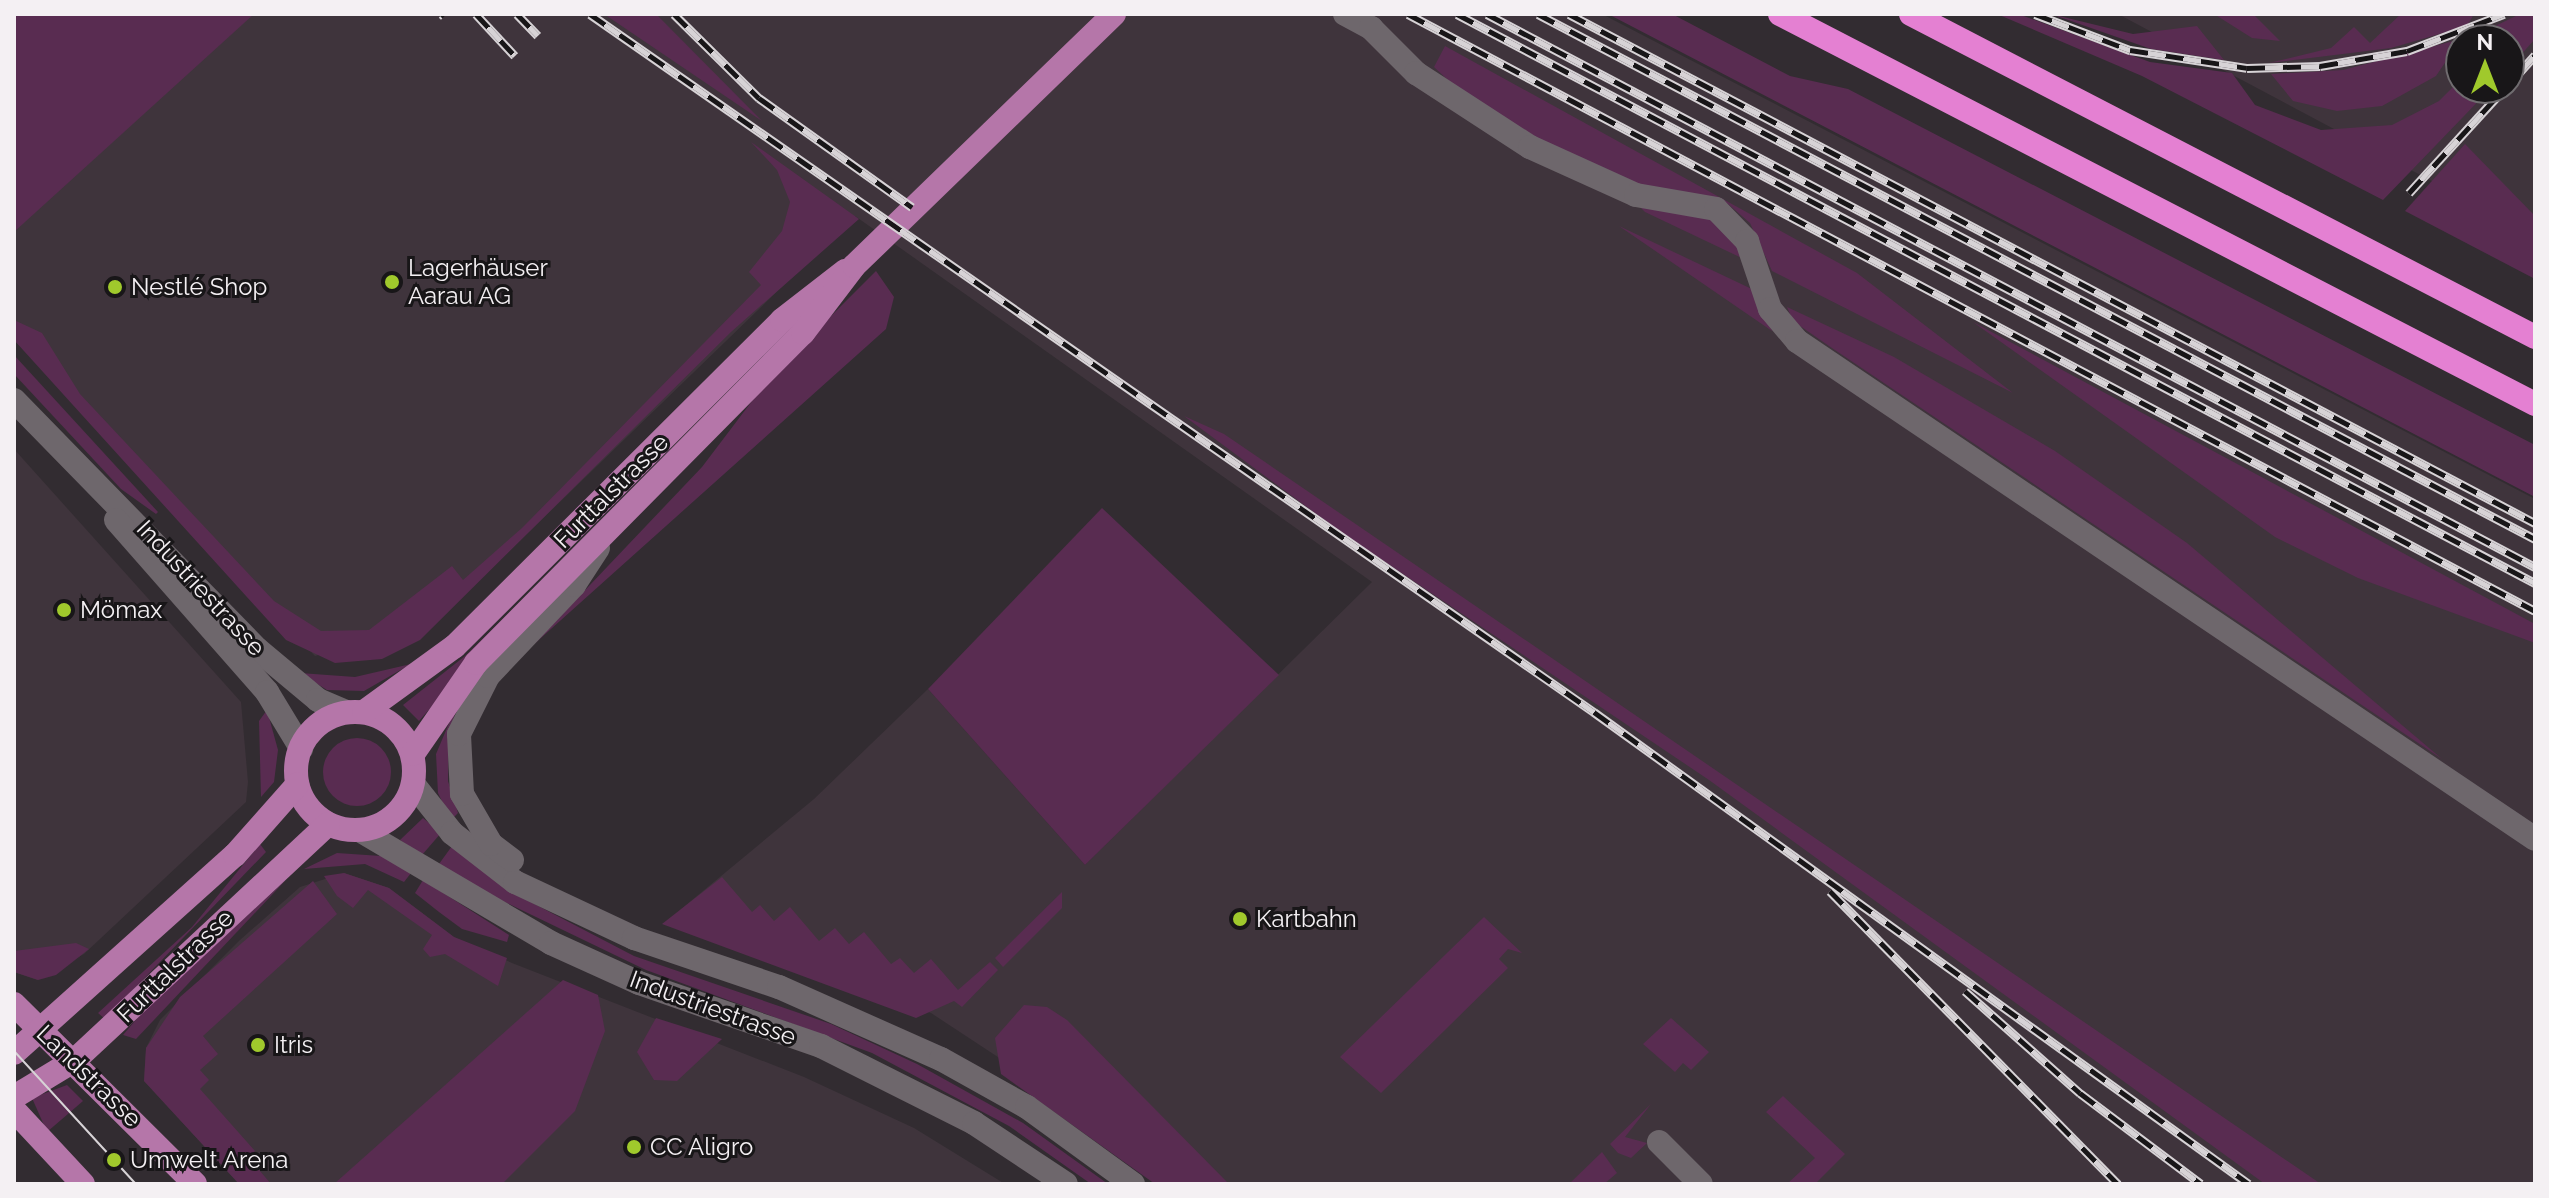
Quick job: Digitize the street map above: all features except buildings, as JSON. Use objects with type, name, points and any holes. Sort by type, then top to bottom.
[{"type":"highway","points":[[1780,14],[2535,404]]},
{"type":"highway","points":[[1911,14],[2535,337]]},
{"type":"main road","name":"Furttalstrasse","points":[[355,712],[455,646],[782,320],[854,266],[1114,14]]},
{"type":"main road","name":"Furttalstrasse","points":[[413,754],[476,663],[803,333],[854,266]]},
{"type":"main road","points":[[355,712],[395,726],[413,754],[414,785],[395,816],[361,831],[328,824],[297,785],[301,748],[316,727],[355,712]]},
{"type":"main road","name":"Furttalstrasse","points":[[14,1053],[43,1031],[235,855],[297,785]]},
{"type":"main road","name":"Furttalstrasse","points":[[14,1097],[75,1060],[328,824]]},
{"type":"main road","name":"Landstrasse","points":[[14,1004],[75,1060],[195,1184]]},
{"type":"main road","points":[[14,1110],[83,1184]]},
{"type":"street","points":[[1345,14],[1371,28],[1416,73],[1530,147],[1636,195],[1716,209],[1747,241],[1770,309],[1797,341],[2535,839]]},
{"type":"street","name":"Industriestrasse","points":[[14,400],[97,488],[117,498],[257,649],[318,700],[355,712]]},
{"type":"street","name":"Industriestrasse","points":[[97,488],[103,505],[267,692],[301,748]]},
{"type":"street","name":"Industriestrasse","points":[[572,910],[491,844],[462,794],[458,745],[488,676],[574,585],[612,527]]},
{"type":"street","name":"Industriestrasse","points":[[414,785],[465,843],[515,882],[572,910],[806,998],[941,1059],[1027,1107],[1133,1184]]},
{"type":"street","name":"Industriestrasse","points":[[361,831],[551,943],[639,983],[833,1052],[974,1123],[1066,1184]]},
{"type":"street","points":[[1659,1142],[1701,1184]]},
{"type":"shaded area","points":[[14,14],[1602,14],[2535,499],[2535,1184],[1155,1184],[1042,1086],[931,1013],[680,910],[814,799],[928,689],[1085,865],[1372,582],[855,216],[437,621],[315,656],[14,340]]},
{"type":"shaded area","points":[[14,14],[254,14],[14,232]]},
{"type":"shaded area","points":[[604,14],[656,14],[762,121]]},
{"type":"shaded area","points":[[1608,14],[1672,14],[1790,76],[1848,89],[2535,445],[2535,497]]},
{"type":"shaded area","points":[[1997,14],[2018,14],[2150,62],[2232,73],[2255,105],[2321,130],[2392,125],[2445,95],[2445,104],[2476,104],[2383,200],[2142,76]]},
{"type":"shaded area","points":[[2051,14],[2133,34],[2197,26],[2224,60],[2151,49]]},
{"type":"shaded area","points":[[2118,14],[2535,14],[2535,236]]},
{"type":"shaded area","points":[[2214,14],[2253,14],[2280,41],[2252,38]]},
{"type":"shaded area","points":[[2401,14],[2474,14],[2468,24],[2445,24],[2445,32],[2391,48],[2269,63],[2331,48],[2354,27],[2370,43]]},
{"type":"shaded area","points":[[2520,14],[2535,14],[2535,39],[2525,50],[2525,24],[2499,24]]},
{"type":"shaded area","points":[[2445,43],[2445,63],[2436,76],[2382,106],[2337,111],[2293,101],[2271,74],[2343,70]]},
{"type":"shaded area","points":[[1445,46],[1857,273],[2013,393],[1772,271],[1750,223],[1728,204],[1643,188],[1550,146],[1467,98],[1434,67]]},
{"type":"shaded area","points":[[751,142],[859,219],[731,332],[420,640],[382,659],[335,663],[286,640],[14,340],[14,320],[42,333],[80,394],[274,601],[321,631],[369,630],[452,566],[463,580],[522,528],[761,285],[749,272],[782,231],[790,202],[777,170]]},
{"type":"shaded area","points":[[2465,144],[2535,216],[2535,279],[2405,211]]},
{"type":"shaded area","points":[[1635,202],[1720,221],[1748,261],[1645,212]]},
{"type":"shaded area","points":[[1619,226],[1756,291],[1772,331]]},
{"type":"shaded area","points":[[876,271],[894,297],[886,329],[532,646],[702,467],[771,376]]},
{"type":"shaded area","points":[[1787,307],[1894,357],[2055,451],[2187,543],[2442,759],[1829,346],[1793,321]]},
{"type":"shaded area","points":[[1973,322],[2535,624],[2535,643],[2358,578],[2275,537]]},
{"type":"shaded area","points":[[14,355],[158,512],[156,514],[121,489],[14,374]]},
{"type":"shaded area","points":[[1184,416],[1224,434],[2321,1184],[2265,1184],[1709,780],[1342,533]]},
{"type":"shaded area","points":[[14,449],[241,702],[248,782],[246,802],[84,954],[38,980],[14,972]]},
{"type":"shaded area","points":[[1102,508],[1279,675],[1085,865],[928,689]]},
{"type":"shaded area","points":[[545,578],[419,721],[403,705],[465,656]]},
{"type":"shaded area","points":[[411,664],[364,691],[327,690],[300,673],[355,677]]},
{"type":"shaded area","points":[[458,702],[449,736],[448,781],[458,813],[451,820],[438,793],[436,754]]},
{"type":"shaded area","points":[[267,710],[278,750],[274,782],[261,797],[259,721]]},
{"type":"shaded area","points":[[357,738],[381,748],[391,772],[381,796],[357,806],[333,796],[323,772],[333,748]]},
{"type":"shaded area","points":[[423,818],[441,833],[422,855],[400,840]]},
{"type":"shaded area","points":[[260,844],[266,852],[105,1019],[98,1013],[192,927]]},
{"type":"shaded area","points":[[452,846],[519,896],[634,956],[831,1024],[917,1064],[1023,1123],[1108,1184],[1091,1184],[1009,1126],[872,1053],[646,970],[486,893],[439,864]]},
{"type":"shaded area","points":[[337,853],[381,856],[411,873],[404,882],[365,864],[304,869]]},
{"type":"shaded area","points":[[344,873],[389,888],[454,937],[512,963],[804,1077],[914,1128],[1005,1184],[239,1184],[144,1081],[146,1048],[160,1020],[240,940],[300,887]]},
{"type":"shaded area","points":[[344,873],[389,888],[454,937],[507,958],[498,986],[445,954],[430,957],[423,949],[432,935],[368,890],[353,908],[337,896],[324,876]]},
{"type":"shaded area","points":[[722,877],[752,912],[760,905],[774,921],[790,907],[819,941],[835,928],[849,944],[864,932],[891,964],[900,958],[914,973],[931,959],[958,990],[990,962],[998,970],[962,1007],[954,1001],[916,1018],[662,924]]},
{"type":"shaded area","points":[[286,880],[136,1039],[123,1035],[146,1008]]},
{"type":"shaded area","points":[[423,880],[509,935],[507,942],[462,929],[415,893]]},
{"type":"shaded area","points":[[313,881],[337,914],[203,1036],[218,1054],[200,1070],[209,1080],[200,1089],[255,1151],[248,1157],[271,1184],[239,1184],[144,1081],[146,1048],[180,997]]},
{"type":"shaded area","points":[[1062,892],[1062,908],[1003,967],[995,958]]},
{"type":"shaded area","points":[[1484,917],[1522,953],[1508,949],[1499,959],[1508,968],[1381,1093],[1340,1057]]},
{"type":"shaded area","points":[[76,943],[89,949],[56,975],[38,980],[14,972],[14,951]]},
{"type":"shaded area","points":[[563,980],[598,995],[605,1031],[575,1111],[502,1184],[334,1184]]},
{"type":"shaded area","points":[[1024,1005],[1047,1007],[1067,1020],[1229,1184],[1155,1184],[1001,1074],[995,1038]]},
{"type":"shaded area","points":[[656,1018],[722,1039],[677,1081],[654,1080],[637,1052]]},
{"type":"shaded area","points":[[1671,1018],[1709,1052],[1691,1070],[1683,1063],[1675,1072],[1643,1044]]},
{"type":"shaded area","points":[[67,1085],[83,1101],[47,1132],[32,1098]]},
{"type":"shaded area","points":[[1783,1096],[1845,1154],[1815,1184],[1787,1184],[1815,1158],[1766,1112]]},
{"type":"shaded area","points":[[1651,1104],[1625,1137],[1647,1143],[1631,1158],[1618,1153],[1610,1144]]},
{"type":"shaded area","points":[[1602,1152],[1617,1173],[1604,1184],[1569,1184]]},
{"type":"tram line","points":[[14,1051],[136,1184]]},
{"type":"railway","points":[[476,14],[515,56]]},
{"type":"railway","points":[[517,14],[538,36]]},
{"type":"railway","points":[[590,14],[1594,712],[2249,1184]]},
{"type":"railway","points":[[674,14],[759,98],[912,207]]},
{"type":"railway","points":[[1408,14],[2535,611]]},
{"type":"railway","points":[[1457,14],[2535,583]]},
{"type":"railway","points":[[1487,14],[2535,567]]},
{"type":"railway","points":[[1538,14],[2535,539]]},
{"type":"railway","points":[[1569,14],[2535,523]]},
{"type":"railway","points":[[2035,14],[2130,50],[2247,68],[2320,66],[2407,51],[2504,14]]},
{"type":"railway","points":[[2525,66],[2535,55]]},
{"type":"railway","points":[[2409,193],[2490,104]]},
{"type":"railway","points":[[1830,891],[2118,1184]]},
{"type":"railway","points":[[1965,991],[2080,1093],[2201,1184]]},
{"type":"place","name":"Lagerhäuser Aarau AG","points":[[392,282]]},
{"type":"place","name":"Nestlé Shop","points":[[115,287]]},
{"type":"place","name":"Mömax","points":[[64,610]]},
{"type":"place","name":"Kartbahn","points":[[1240,919]]},
{"type":"place","name":"Itris","points":[[258,1045]]},
{"type":"place","name":"CC Aligro","points":[[634,1147]]},
{"type":"place","name":"Umwelt Arena","points":[[114,1160]]}]
